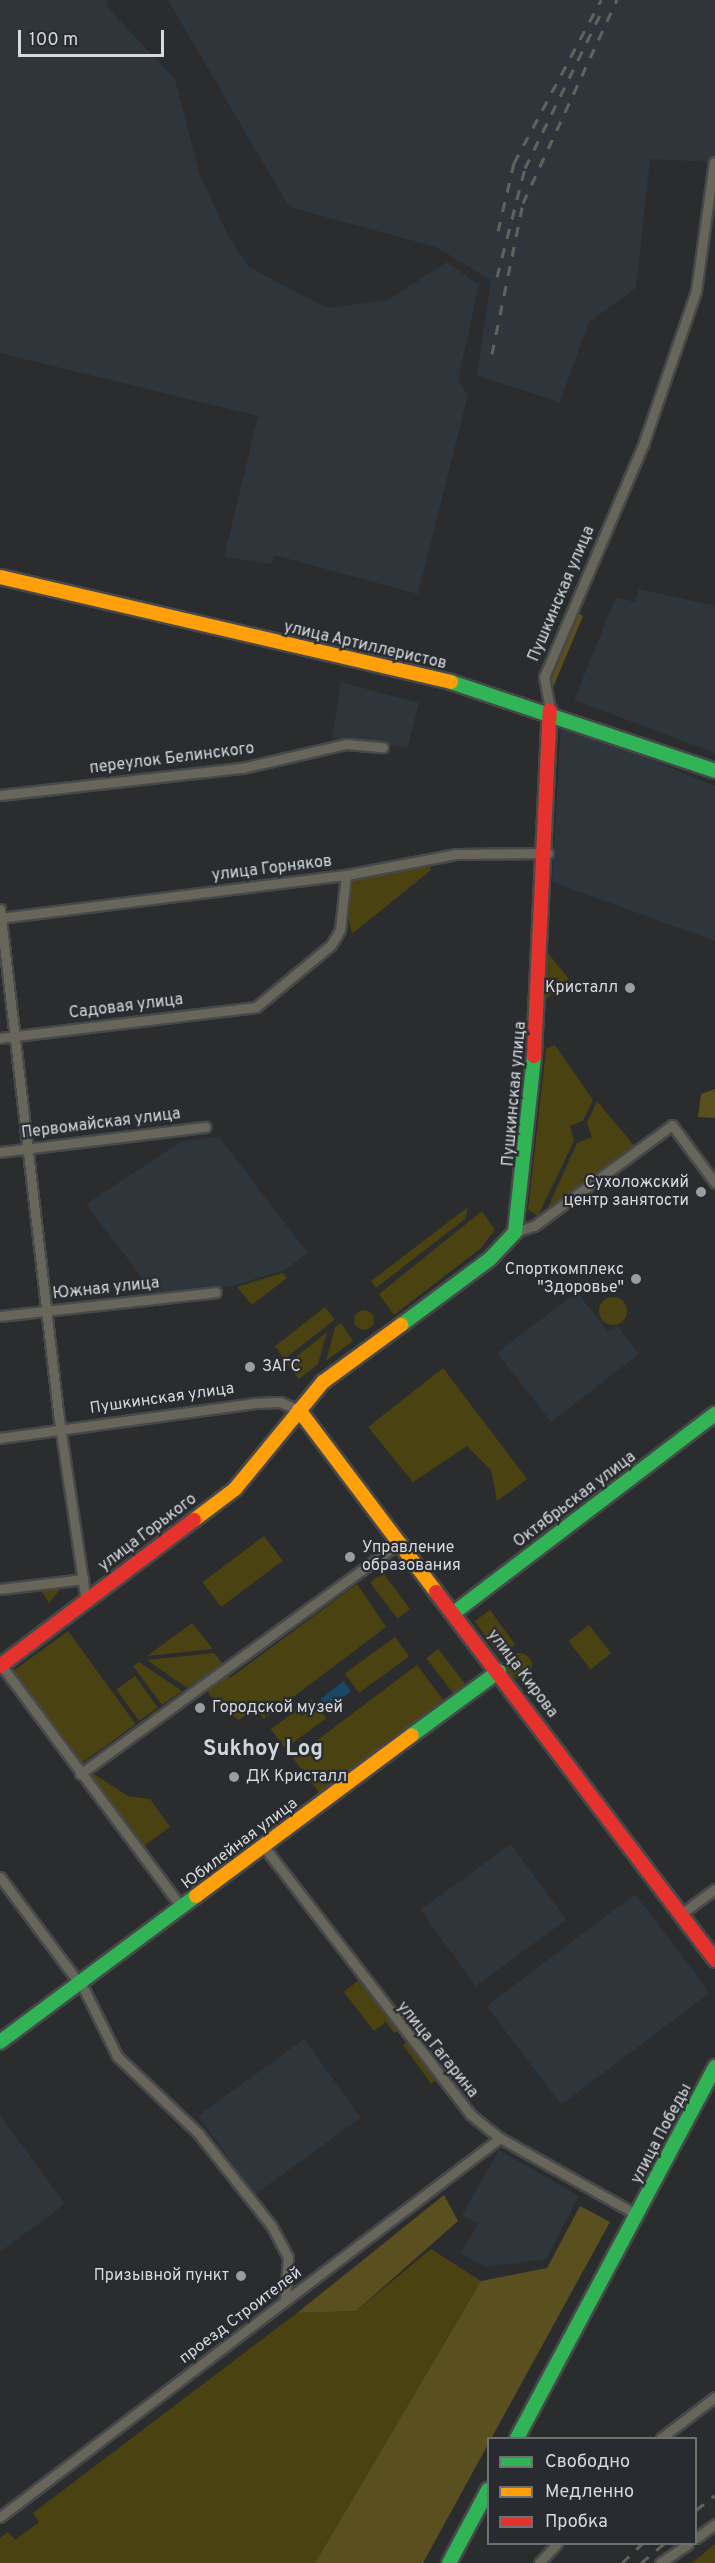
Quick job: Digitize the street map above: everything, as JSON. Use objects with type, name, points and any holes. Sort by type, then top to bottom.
[{"type":"street","name":"Пушкинская улица","points":[[515,1232],[524,1180],[548,853],[550,710],[544,677],[644,442],[696,291],[714,162]]},
{"type":"street","name":"улица Артиллеристов","points":[[0,577],[482,689],[550,710],[715,771]]},
{"type":"street","name":"переулок Белинского","points":[[0,795],[242,768],[346,744],[383,747]]},
{"type":"street","name":"улица Горняков","points":[[0,915],[346,875],[456,854],[548,853]]},
{"type":"street","name":"Садовая улица","points":[[0,1038],[256,1007],[331,945],[340,930],[346,875]]},
{"type":"street","points":[[0,915],[12,1037],[60,1430],[86,1602]]},
{"type":"street","points":[[299,1410],[323,1382],[490,1259],[515,1232],[534,1226],[672,1125],[715,1184]]},
{"type":"street","name":"Первомайская улица","points":[[0,1152],[205,1126]]},
{"type":"street","name":"Южная улица","points":[[0,1316],[216,1292]]},
{"type":"street","name":"Пушкинская улица","points":[[0,1437],[254,1402],[280,1402],[299,1410]]},
{"type":"street","name":"улица Кирова","points":[[299,1410],[402,1541],[715,1960]]},
{"type":"street","name":"улица Горького","points":[[1,1665],[235,1489],[299,1410]]},
{"type":"street","name":"Октябрьская улица","points":[[455,1612],[715,1414]]},
{"type":"street","points":[[80,1774],[402,1541]]},
{"type":"street","points":[[0,1589],[82,1579]]},
{"type":"street","points":[[1,1665],[182,1908]]},
{"type":"street","name":"Юбилейная улица","points":[[0,2042],[499,1671]]},
{"type":"street","name":"улица Гагарина","points":[[264,1846],[457,2100],[500,2138],[638,2215]]},
{"type":"street","points":[[0,1877],[80,1984],[117,2056],[198,2133],[271,2225],[288,2257],[285,2301]]},
{"type":"street","points":[[681,1914],[715,1889]]},
{"type":"street","name":"улица Победы","points":[[518,2437],[715,2067]]},
{"type":"street","name":"проезд Строителей","points":[[0,2517],[500,2138]]},
{"type":"street","points":[[664,2437],[715,2397]]},
{"type":"street","points":[[449,2563],[487,2494]]},
{"type":"street","points":[[697,2537],[715,2524]]},
{"type":"street","points":[[539,2563],[556,2545]]},
{"type":"street","points":[[660,2563],[687,2545]]},
{"type":"shaded area","points":[[0,0],[107,0],[107,7],[175,79],[199,173],[229,238],[249,267],[327,308],[388,300],[447,262],[479,285],[458,380],[468,395],[418,594],[274,555],[272,564],[224,557],[258,416],[0,353]]},
{"type":"shaded area","points":[[168,0],[715,0],[715,162],[650,159],[636,288],[589,322],[560,402],[477,376],[491,280],[436,247],[289,207]]},
{"type":"shaded area","points":[[639,589],[715,606],[715,753],[574,700],[616,597],[635,602]]},
{"type":"shaded area","points":[[578,613],[583,616],[552,690],[548,688]]},
{"type":"shaded area","points":[[341,682],[419,703],[408,747],[332,738]]},
{"type":"shaded area","points":[[561,723],[715,786],[715,941],[552,882]]},
{"type":"shaded area","points":[[430,862],[431,870],[352,934],[346,906],[350,883],[358,876]]},
{"type":"shaded area","points":[[547,952],[569,979],[545,1000]]},
{"type":"shaded area","points":[[555,1045],[593,1100],[583,1121],[570,1126],[574,1141],[538,1216],[528,1210],[546,1049]]},
{"type":"shaded area","points":[[715,1089],[715,1118],[698,1117],[701,1094]]},
{"type":"shaded area","points":[[597,1101],[636,1148],[545,1214],[577,1143],[592,1137],[587,1123]]},
{"type":"shaded area","points":[[219,1137],[308,1253],[284,1270],[233,1286],[153,1292],[86,1204],[182,1141]]},
{"type":"shaded area","points":[[468,1207],[465,1219],[376,1288],[371,1281]]},
{"type":"shaded area","points":[[482,1211],[495,1230],[481,1248],[394,1315],[379,1294]]},
{"type":"shaded area","points":[[282,1273],[287,1278],[252,1305],[237,1287]]},
{"type":"shaded area","points":[[577,1292],[608,1332],[617,1325],[639,1354],[551,1422],[497,1353]]},
{"type":"shaded area","points":[[613,1297],[623,1301],[627,1311],[623,1321],[613,1325],[603,1321],[599,1311],[603,1301]]},
{"type":"shaded area","points":[[325,1307],[335,1320],[284,1359],[275,1346]]},
{"type":"shaded area","points":[[360,1310],[368,1310],[374,1316],[374,1324],[368,1330],[360,1330],[354,1324],[354,1316]]},
{"type":"shaded area","points":[[341,1323],[353,1341],[326,1361],[335,1327]]},
{"type":"shaded area","points":[[327,1332],[318,1364],[299,1379],[287,1364]]},
{"type":"shaded area","points":[[443,1368],[527,1479],[497,1501],[491,1470],[467,1446],[413,1482],[368,1427]]},
{"type":"shaded area","points":[[264,1536],[283,1561],[221,1607],[203,1582]]},
{"type":"shaded area","points":[[167,1549],[67,1627],[63,1622]]},
{"type":"shaded area","points":[[383,1573],[410,1609],[397,1619],[370,1583]]},
{"type":"shaded area","points":[[357,1584],[386,1627],[264,1719],[255,1708],[239,1720],[219,1707],[204,1687],[225,1671],[230,1678]]},
{"type":"shaded area","points":[[62,1587],[49,1603],[41,1590]]},
{"type":"shaded area","points":[[490,1610],[515,1645],[500,1656],[475,1621]]},
{"type":"shaded area","points":[[192,1623],[213,1649],[147,1656]]},
{"type":"shaded area","points":[[589,1625],[611,1653],[591,1669],[569,1641]]},
{"type":"shaded area","points":[[68,1631],[136,1724],[78,1766],[11,1673]]},
{"type":"shaded area","points":[[395,1637],[409,1656],[359,1693],[345,1673]]},
{"type":"shaded area","points":[[438,1649],[465,1684],[453,1693],[426,1658]]},
{"type":"shaded area","points":[[214,1653],[223,1664],[187,1688],[147,1660]]},
{"type":"shaded area","points":[[519,1653],[528,1657],[532,1666],[528,1675],[519,1679],[510,1675],[506,1666],[510,1657]]},
{"type":"shaded area","points":[[139,1662],[182,1691],[162,1705],[133,1666]]},
{"type":"shaded area","points":[[417,1665],[443,1700],[320,1793],[293,1758]]},
{"type":"shaded area","points":[[135,1676],[158,1708],[139,1721],[116,1690]]},
{"type":"shaded area","points":[[312,1699],[326,1718],[285,1748],[271,1729]]},
{"type":"shaded area","points":[[92,1773],[128,1796],[150,1799],[170,1827],[141,1848],[126,1820],[120,1820],[87,1777]]},
{"type":"shaded area","points":[[511,1844],[566,1920],[476,1986],[420,1910]]},
{"type":"shaded area","points":[[635,1894],[710,1993],[561,2105],[486,2006]]},
{"type":"shaded area","points":[[360,1979],[398,2031],[394,2033],[386,2022],[374,2031],[344,1992]]},
{"type":"shaded area","points":[[304,2039],[361,2117],[255,2194],[198,2116]]},
{"type":"shaded area","points":[[407,2042],[435,2081],[431,2084],[403,2045]]},
{"type":"shaded area","points":[[0,2115],[65,2204],[0,2252]]},
{"type":"shaded area","points":[[499,2150],[579,2196],[546,2259],[484,2267],[461,2253],[478,2224],[462,2215]]},
{"type":"shaded area","points":[[444,2195],[458,2221],[356,2311],[297,2313]]},
{"type":"shaded area","points":[[580,2206],[610,2222],[492,2437],[487,2437],[487,2446],[423,2563],[315,2563],[481,2281],[547,2268]]},
{"type":"shaded area","points":[[431,2249],[481,2281],[315,2563],[0,2563],[0,2538],[8,2532],[15,2540],[39,2522],[33,2513],[297,2313],[356,2311]]},
{"type":"shaded area","points":[[715,2544],[715,2563],[692,2563]]},
{"type":"water","points":[[343,1681],[351,1691],[329,1709],[320,1699]]},
{"type":"railway","points":[[498,231],[514,163],[601,0]]},
{"type":"railway","points":[[492,354],[523,203],[617,0]]},
{"type":"railway","points":[[497,277],[525,168],[601,13]]},
{"type":"railway","points":[[697,2509],[715,2495]]},
{"type":"railway","points":[[622,2563],[641,2545]]},
{"type":"railway","points":[[641,2563],[663,2545]]},
{"type":"traffic: fast","points":[[451,682],[715,771]]},
{"type":"traffic: fast","points":[[401,1325],[490,1259],[515,1232],[534,1056]]},
{"type":"traffic: fast","points":[[455,1612],[715,1414]]},
{"type":"traffic: fast","points":[[412,1735],[499,1671]]},
{"type":"traffic: fast","points":[[0,2042],[196,1896]]},
{"type":"traffic: fast","points":[[518,2437],[715,2067]]},
{"type":"traffic: fast","points":[[449,2563],[487,2492]]},
{"type":"traffic: slow","points":[[0,577],[451,682]]},
{"type":"traffic: slow","points":[[194,1520],[235,1489],[323,1382],[401,1325]]},
{"type":"traffic: slow","points":[[299,1410],[436,1592]]},
{"type":"traffic: slow","points":[[196,1896],[412,1735]]},
{"type":"traffic: jam","points":[[534,1056],[550,710]]},
{"type":"traffic: jam","points":[[0,1666],[194,1520]]},
{"type":"traffic: jam","points":[[436,1592],[715,1960]]},
{"type":"place","name":"Кристалл","points":[[630,988]]},
{"type":"place","name":"Сухоложский центр занятости","points":[[701,1192]]},
{"type":"place","name":"Спорткомплекс \"Здоровье\"","points":[[636,1279]]},
{"type":"place","name":"ЗАГС","points":[[250,1367]]},
{"type":"place","name":"Управление образования","points":[[350,1557]]},
{"type":"place","name":"Городской музей","points":[[200,1708]]},
{"type":"place","name":"ДК Кристалл","points":[[234,1777]]},
{"type":"place","name":"Призывной пункт","points":[[241,2276]]},
{"type":"district","name":"Sukhoy Log","points":[[263,1750]]}]
